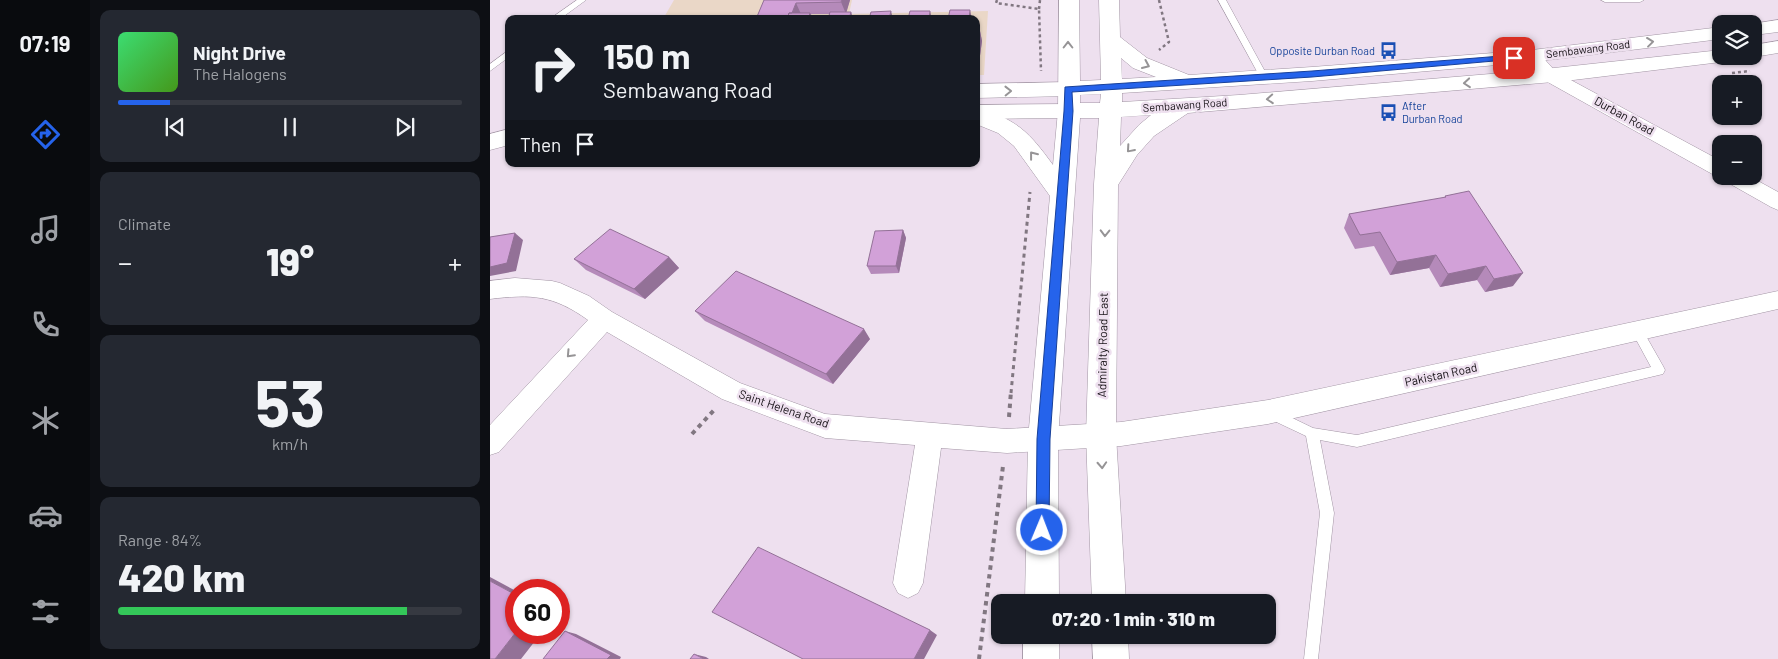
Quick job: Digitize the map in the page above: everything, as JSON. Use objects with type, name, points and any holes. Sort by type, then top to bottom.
[{"type":"main road","points":[[1042,594],[1043,439],[1068,100],[1069,0]]},
{"type":"main road","name":"Admiralty Road East","points":[[1108,594],[1101,435],[1106,184],[1112,87],[1109,0]]},
{"type":"main road","points":[[1762,28],[1778,26]]},
{"type":"main road","name":"Sembawang Road","points":[[980,113],[1068,100],[1112,87],[1532,56],[1712,34]]},
{"type":"main road","points":[[1109,38],[1140,63],[1188,82]]},
{"type":"main road","points":[[1762,50],[1778,48]]},
{"type":"main road","name":"Sembawang Road","points":[[980,91],[1040,90],[1068,100],[1110,110],[1550,76],[1659,65],[1712,57]]},
{"type":"main road","points":[[1106,184],[1121,159],[1150,126],[1169,114],[1191,105]]},
{"type":"main road","points":[[980,116],[1006,128],[1022,140],[1062,194]]},
{"type":"main road","points":[[490,142],[505,138]]},
{"type":"main road","points":[[1041,644],[1041,659]]},
{"type":"main road","points":[[1110,644],[1111,659]]},
{"type":"street","name":"Durban Road","points":[[1532,56],[1550,76],[1712,165]]},
{"type":"street","points":[[1748,185],[1778,202]]},
{"type":"street","name":"Saint Helena Road","points":[[490,290],[515,287],[552,290],[581,304],[731,391],[825,426],[1007,441],[1101,435]]},
{"type":"street","name":"Pakistan Road","points":[[1101,435],[1268,412],[1778,300]]},
{"type":"street","points":[[490,443],[604,319]]},
{"type":"street","points":[[908,583],[930,435]]},
{"type":"lane","points":[[560,15],[582,0]]},
{"type":"lane","points":[[1222,0],[1264,77]]},
{"type":"lane","points":[[1605,0],[1640,0]]},
{"type":"lane","points":[[490,68],[505,56]]},
{"type":"lane","points":[[1268,412],[1312,433],[1357,441],[1659,370],[1638,332]]},
{"type":"lane","points":[[1311,659],[1327,513],[1312,433]]},
{"type":"path","points":[[997,0],[996,4],[1039,9]]},
{"type":"path","points":[[1040,0],[1040,90]]},
{"type":"path","points":[[1156,52],[1169,42],[1159,0]]},
{"type":"path","points":[[979,659],[1007,441],[1031,188]]},
{"type":"path","points":[[692,434],[713,412]]},
{"type":"shaded area","points":[[674,0],[852,0],[849,14],[988,11],[984,75],[980,75],[980,15],[665,15]]},
{"type":"building","points":[[764,0],[842,0],[841,2],[796,3],[792,13],[788,15],[758,15]]},
{"type":"building","points":[[950,10],[970,10],[969,15],[949,15]]},
{"type":"building","points":[[891,11],[890,15],[870,15],[871,12]]},
{"type":"building","points":[[910,11],[930,11],[930,15],[909,15]]},
{"type":"building","points":[[830,12],[851,12],[850,15],[829,15]]},
{"type":"building","points":[[789,13],[810,13],[809,15],[788,15]]},
{"type":"building","points":[[1469,191],[1523,273],[1494,279],[1486,266],[1448,274],[1436,255],[1397,262],[1380,232],[1360,235],[1349,214],[1446,197]]},
{"type":"building","points":[[610,229],[669,257],[634,289],[574,259]]},
{"type":"building","points":[[903,230],[896,266],[867,266],[875,231]]},
{"type":"building","points":[[515,233],[507,263],[490,267],[490,237]]},
{"type":"building","points":[[736,271],[864,329],[826,374],[695,311]]},
{"type":"building","points":[[758,547],[930,630],[914,659],[803,659],[712,612]]},
{"type":"building","points":[[490,581],[505,589],[505,644],[507,644],[495,659],[490,659]]},
{"type":"building","points":[[570,634],[611,655],[607,659],[543,659],[555,644],[570,644]]},
{"type":"building","points":[[694,654],[704,659],[690,659]]},
{"type":"place","name":"Opposite Durban Road","points":[[1389,51]]},
{"type":"place","name":"After Durban Road","points":[[1388,112]]},
{"type":"route","points":[[1042,530],[1043,439],[1069,111],[1068,89],[1312,74],[1514,58]]}]
